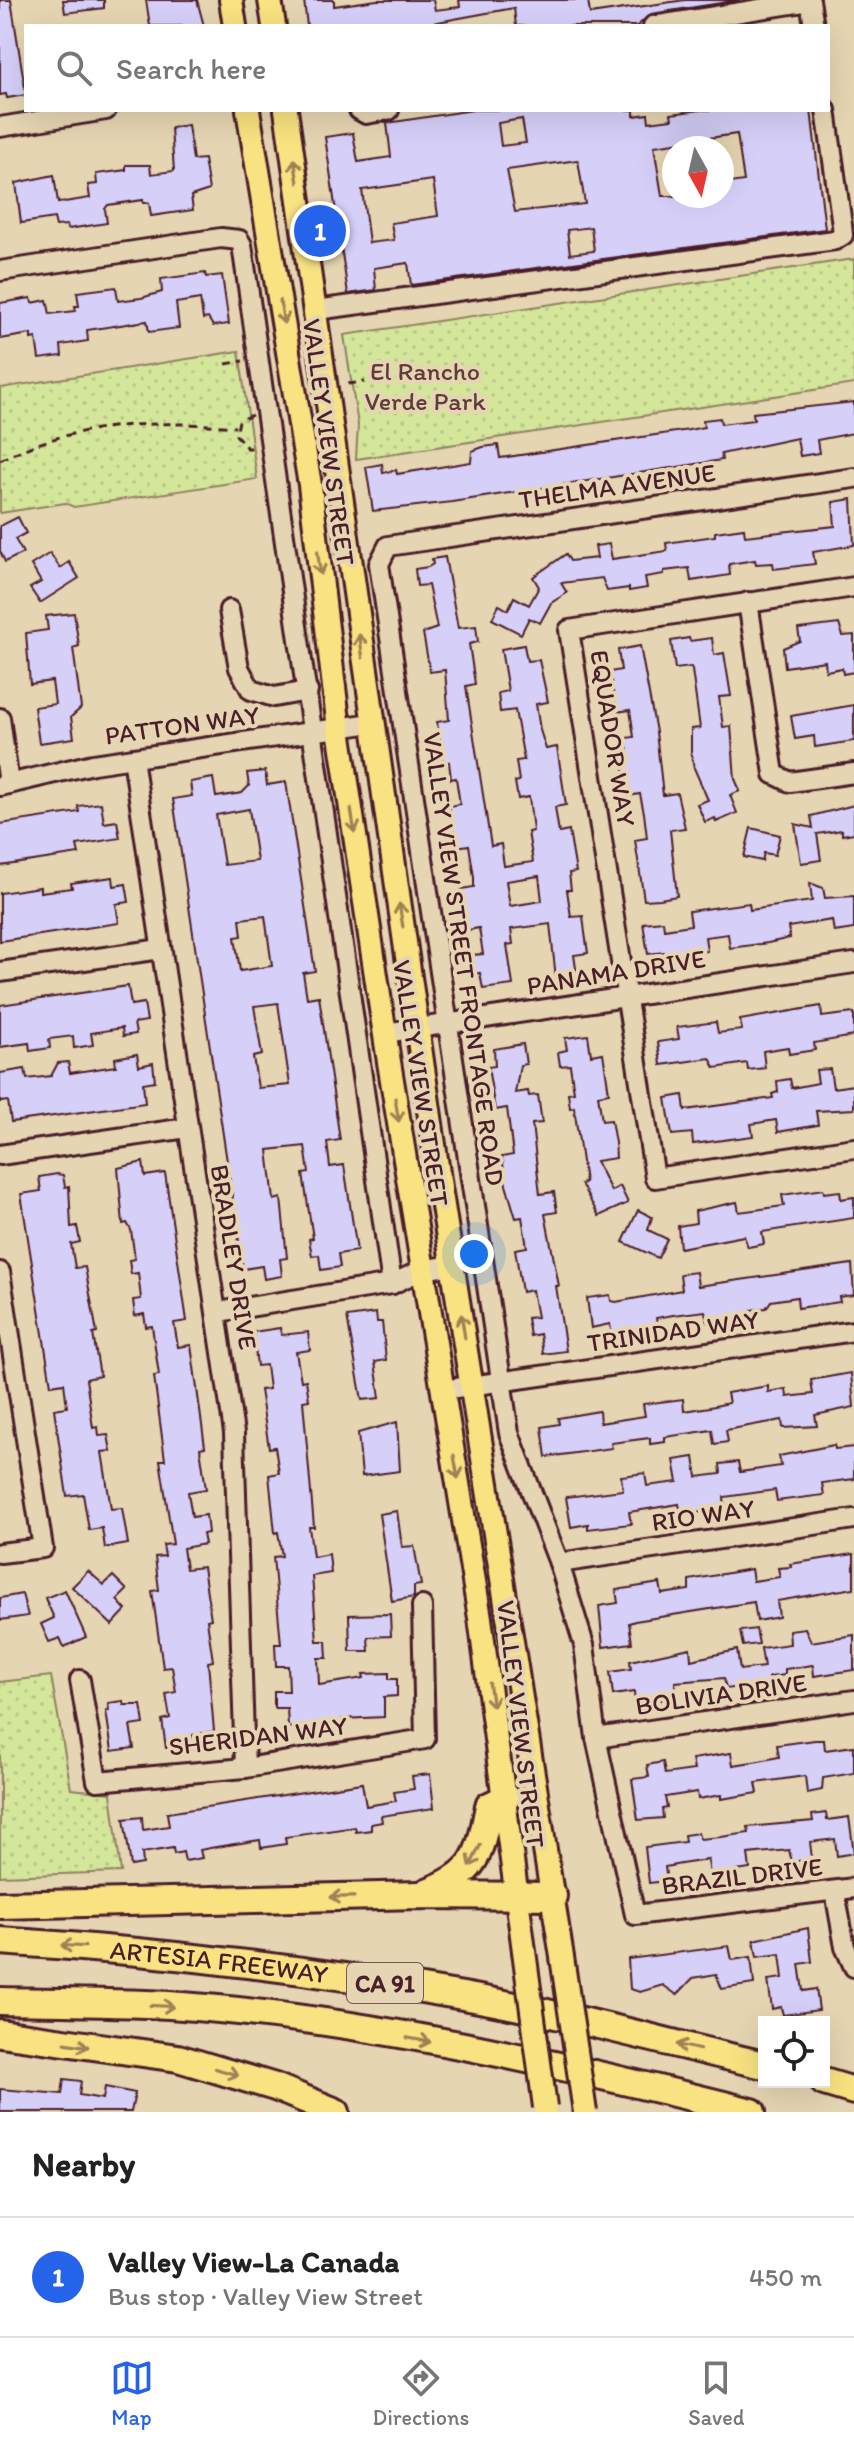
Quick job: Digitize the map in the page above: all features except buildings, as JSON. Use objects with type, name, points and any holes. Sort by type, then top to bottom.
[{"type":"highway","points":[[420,1895],[453,1882],[471,1867],[480,1851],[489,1806],[506,1798]]},
{"type":"highway","points":[[0,1905],[420,1895],[553,1896]]},
{"type":"highway","name":"ARTESIA FREEWAY","points":[[0,1941],[119,1948],[240,1962],[466,1996],[758,2064]]},
{"type":"highway","name":"ARTESIA FREEWAY","points":[[0,2001],[171,2006],[362,2029],[611,2077],[752,2112]]},
{"type":"highway","points":[[0,2033],[178,2058],[275,2087],[336,2112]]},
{"type":"highway","points":[[830,2074],[854,2076]]},
{"type":"highway","points":[[830,2084],[854,2091]]},
{"type":"main road","points":[[231,0],[235,24]]},
{"type":"main road","points":[[270,0],[274,24]]},
{"type":"main road","name":"VALLEY VIEW STREET","points":[[248,112],[310,485],[339,729],[506,1798],[514,1897],[545,2109]]},
{"type":"main road","name":"VALLEY VIEW STREET","points":[[286,112],[372,723],[585,2112]]},
{"type":"main road","points":[[269,235],[305,230]]},
{"type":"street","points":[[665,24],[810,0],[814,24]]},
{"type":"street","points":[[0,127],[94,112]]},
{"type":"street","points":[[316,310],[835,240],[843,235],[826,112]]},
{"type":"street","points":[[0,271],[231,237],[242,245],[392,1284]]},
{"type":"street","name":"THELMA AVENUE","points":[[388,546],[854,478]]},
{"type":"street","name":"VALLEY VIEW STREET FRONTAGE ROAD","points":[[388,546],[379,564],[500,1382]]},
{"type":"street","name":"EQUADOR WAY","points":[[628,996],[569,630],[854,587]]},
{"type":"street","points":[[748,602],[774,774],[790,782],[854,773]]},
{"type":"street","points":[[229,610],[239,668],[251,690],[273,697],[308,691]]},
{"type":"street","points":[[0,718],[5,785]]},
{"type":"street","name":"PATTON WAY","points":[[5,785],[133,758],[372,723]]},
{"type":"street","name":"BRADLEY DRIVE","points":[[133,758],[234,1433],[245,1768]]},
{"type":"street","points":[[0,972],[161,949]]},
{"type":"street","name":"PANAMA DRIVE","points":[[385,1033],[854,963]]},
{"type":"street","points":[[628,996],[655,1178],[854,1148]]},
{"type":"street","points":[[0,1155],[187,1128]]},
{"type":"street","points":[[218,1312],[392,1284],[422,1270],[453,1265]]},
{"type":"street","points":[[0,1272],[5,1342],[43,1548],[0,1553]]},
{"type":"street","name":"TRINIDAD WAY","points":[[442,1390],[854,1331]]},
{"type":"street","points":[[500,1382],[509,1433],[559,1563],[584,1645],[596,1738]]},
{"type":"street","name":"RIO WAY","points":[[559,1563],[854,1519]]},
{"type":"street","name":"SHERIDAN WAY","points":[[80,1680],[97,1781],[245,1768],[425,1739],[422,1606]]},
{"type":"street","name":"BOLIVIA DRIVE","points":[[596,1738],[854,1700]]},
{"type":"street","name":"BRAZIL DRIVE","points":[[596,1738],[635,1915],[845,1890]]},
{"type":"street","points":[[845,1890],[845,1947],[854,1967]]},
{"type":"path","points":[[348,384],[365,382]]},
{"type":"path","points":[[0,460],[44,441],[124,424],[157,421],[235,427],[252,415]]},
{"type":"path","points":[[235,427],[240,443],[247,448],[257,448]]},
{"type":"green space","name":"El Rancho Verde Park","points":[[854,259],[854,384],[356,459],[358,425],[344,335]]},
{"type":"green space","points":[[239,351],[257,479],[74,507],[65,503],[0,513],[0,388]]},
{"type":"green space","points":[[51,1676],[71,1789],[111,1793],[121,1872],[0,1876],[0,1682]]},
{"type":"place","name":"Valley View-La Canada","points":[[320,231]]}]
